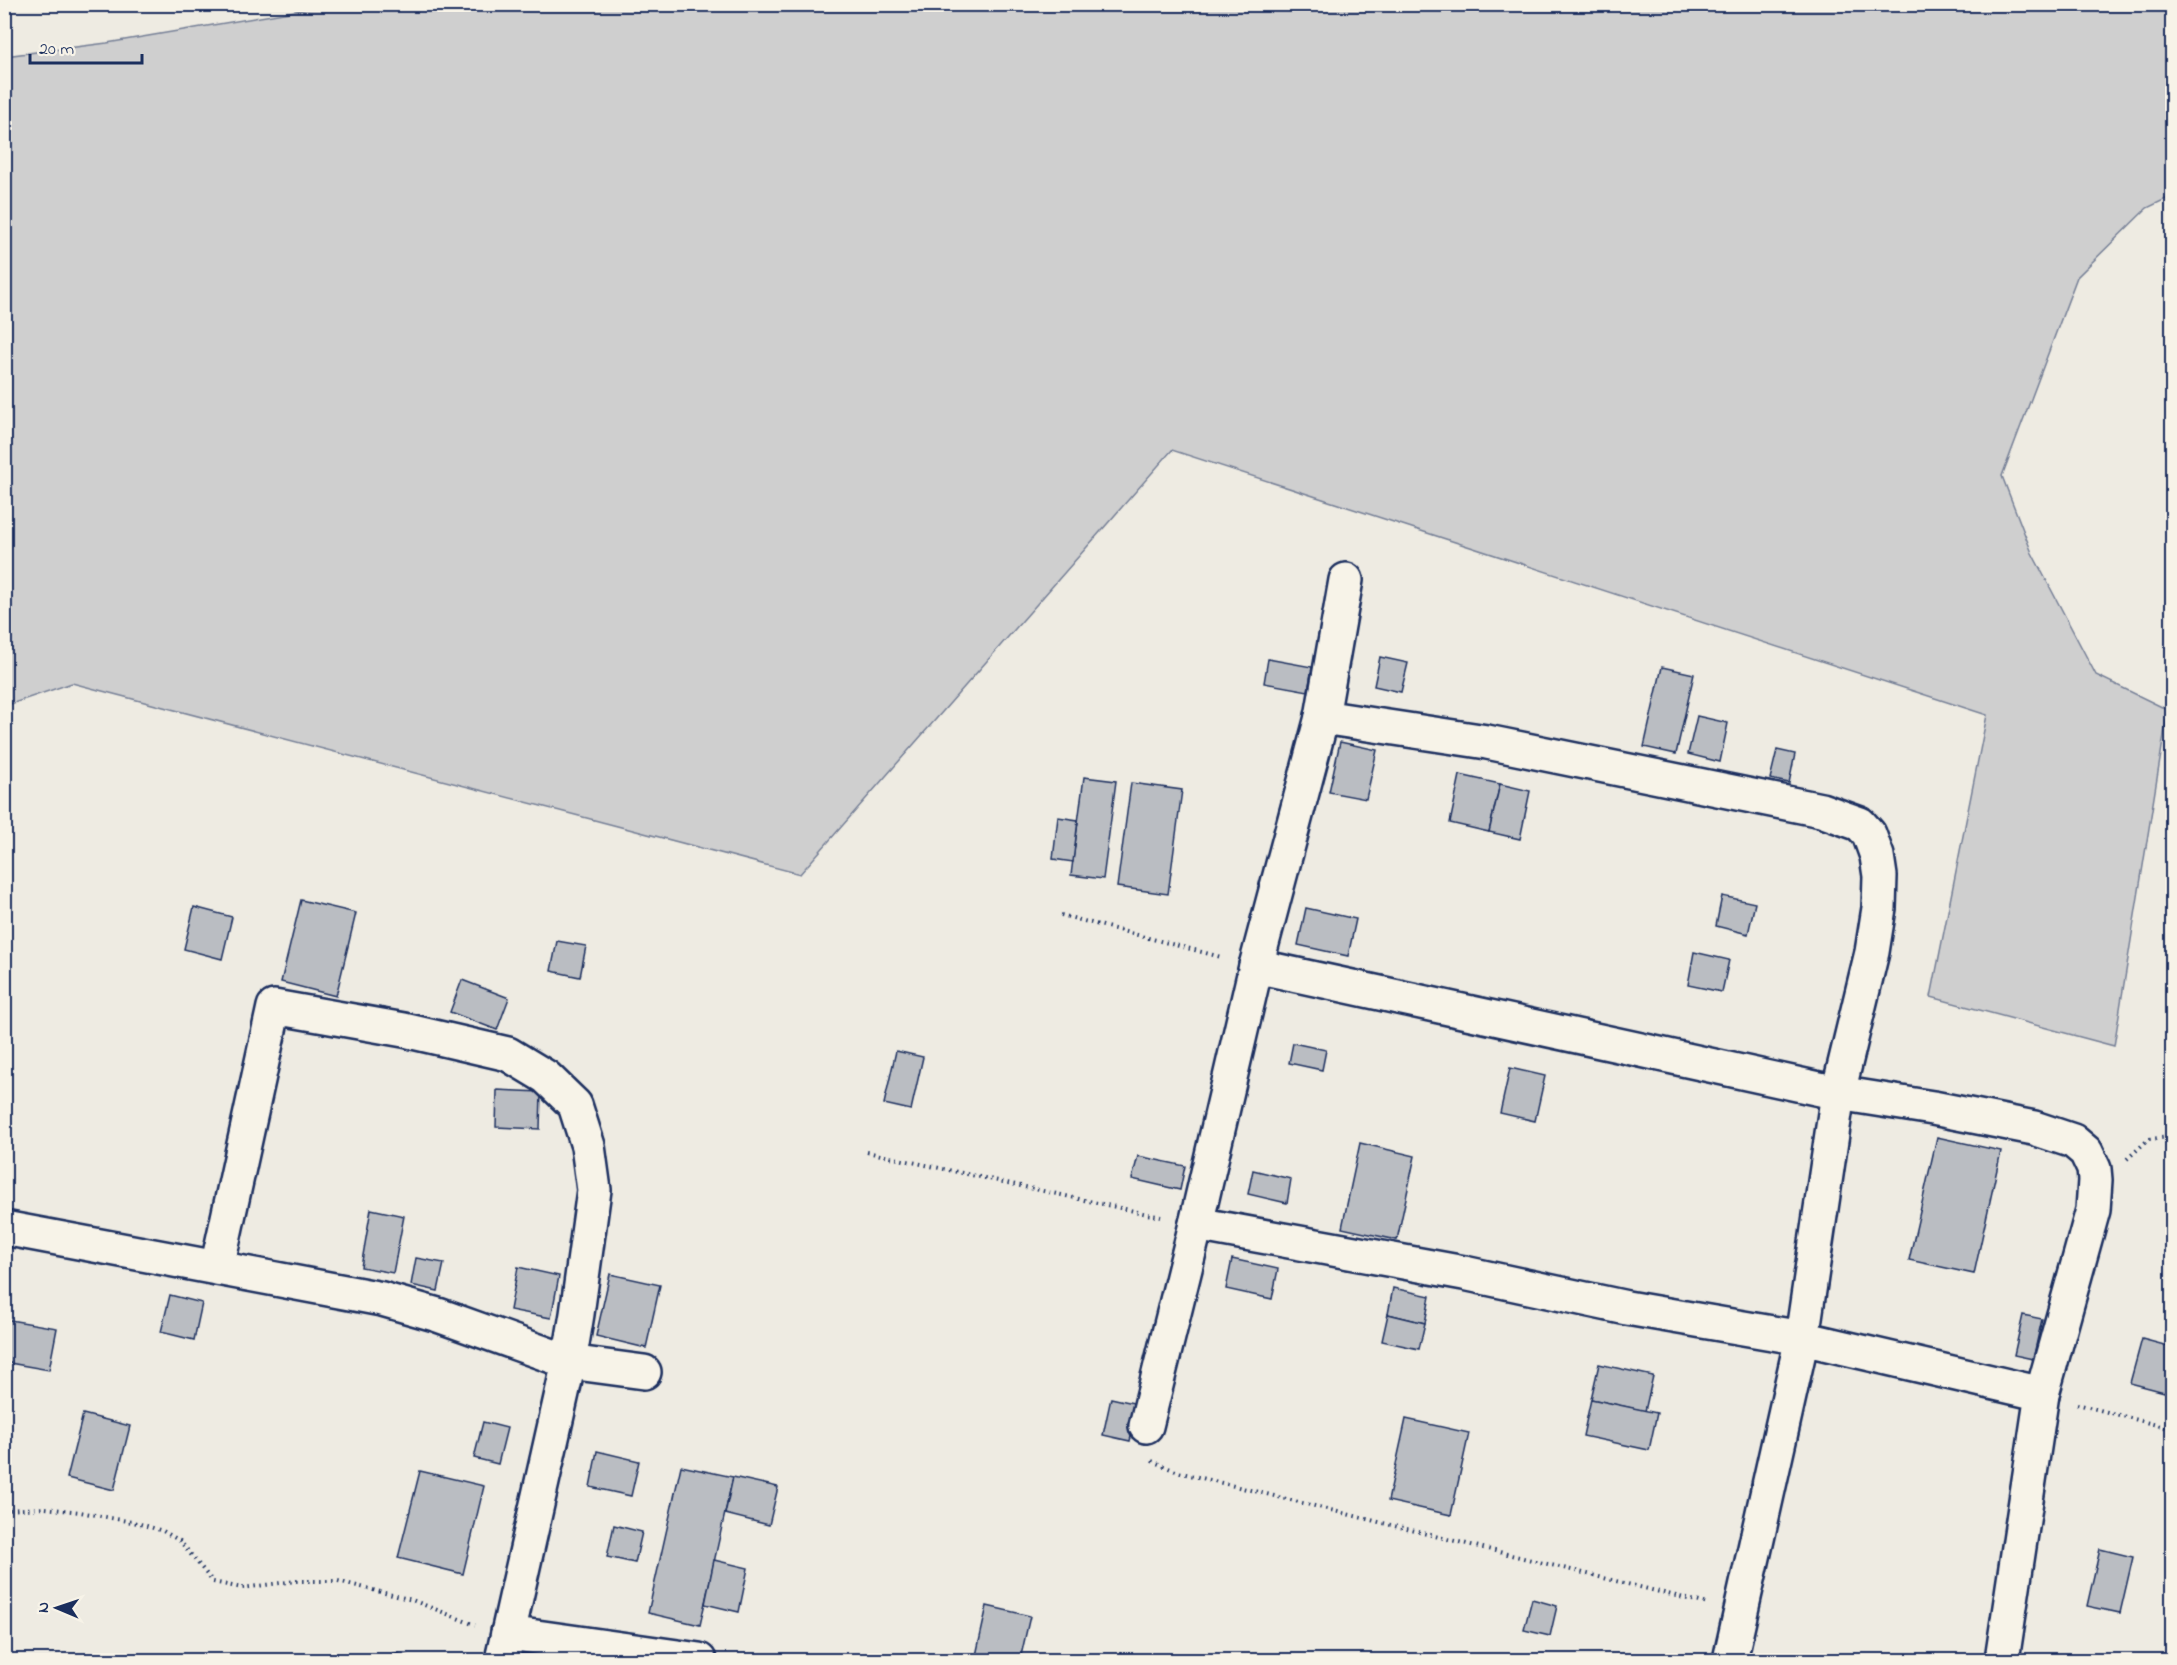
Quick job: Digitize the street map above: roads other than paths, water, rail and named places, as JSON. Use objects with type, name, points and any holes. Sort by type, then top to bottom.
[{"type":"street","points":[[1146,1426],[1256,966],[1322,717],[1346,580]]},
{"type":"street","points":[[1322,717],[1487,742],[1821,810],[1860,824],[1869,834],[1877,855],[1880,876],[1879,908],[1872,952],[1838,1093],[1802,1338],[1730,1660]]},
{"type":"street","points":[[1256,966],[1838,1093],[1933,1108],[2034,1128],[2073,1141],[2086,1152],[2094,1169],[2093,1210],[2042,1394],[2002,1660]]},
{"type":"street","points":[[217,1268],[274,1007],[404,1030],[508,1054],[546,1077],[576,1105],[588,1146],[594,1190],[578,1314],[569,1362],[505,1647],[699,1660]]},
{"type":"street","points":[[1196,1224],[1464,1273],[1627,1308],[1802,1338],[2042,1394]]},
{"type":"street","points":[[4,1228],[382,1299],[438,1315],[569,1362],[644,1372]]}]
